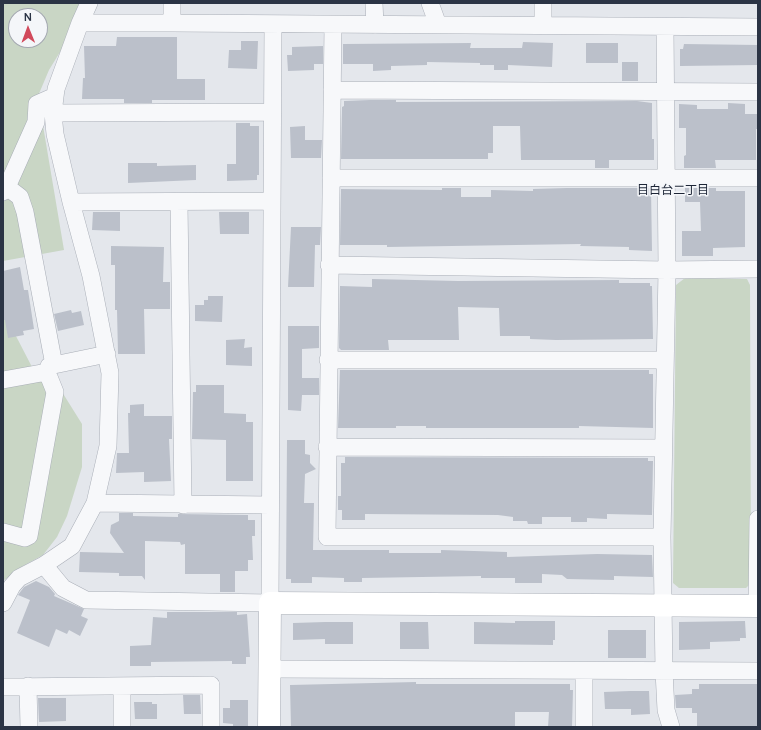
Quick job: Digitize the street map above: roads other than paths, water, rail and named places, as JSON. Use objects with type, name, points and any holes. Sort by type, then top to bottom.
[{"type":"street","points":[[3,604],[12,586],[19,578],[44,565],[72,546],[95,503],[108,446],[110,373],[107,354],[91,276],[71,202],[55,134],[53,113],[55,96],[88,3]]},
{"type":"street","points":[[172,3],[172,23]]},
{"type":"street","points":[[374,3],[375,25]]},
{"type":"street","points":[[430,3],[438,25]]},
{"type":"street","points":[[543,3],[543,25]]},
{"type":"street","points":[[80,23],[758,27]]},
{"type":"street","points":[[269,727],[272,24]]},
{"type":"street","points":[[333,25],[327,537],[662,537]]},
{"type":"street","points":[[665,27],[667,270],[664,360],[662,537],[664,671],[666,710],[671,727]]},
{"type":"street","points":[[332,90],[758,92]]},
{"type":"street","points":[[3,532],[26,538],[29,536],[55,392],[25,212],[20,197],[4,190],[36,122],[37,104],[55,96]]},
{"type":"street","points":[[53,113],[272,112]]},
{"type":"street","points":[[331,178],[758,178]]},
{"type":"street","points":[[71,202],[179,203],[272,201]]},
{"type":"street","points":[[179,203],[183,505]]},
{"type":"street","points":[[329,265],[667,270],[758,269]]},
{"type":"street","points":[[3,380],[107,354]]},
{"type":"street","points":[[328,360],[664,360]]},
{"type":"street","points":[[327,447],[663,448]]},
{"type":"street","points":[[95,503],[270,505]]},
{"type":"street","points":[[44,565],[63,588],[86,600],[757,606],[758,519]]},
{"type":"street","points":[[269,669],[758,671]]},
{"type":"street","points":[[584,671],[584,727]]},
{"type":"street","points":[[3,687],[211,685],[211,727]]},
{"type":"street","points":[[28,686],[29,727]]},
{"type":"street","points":[[122,686],[122,727]]},
{"type":"district","name":"目白台二丁目","points":[[673,191]]}]
